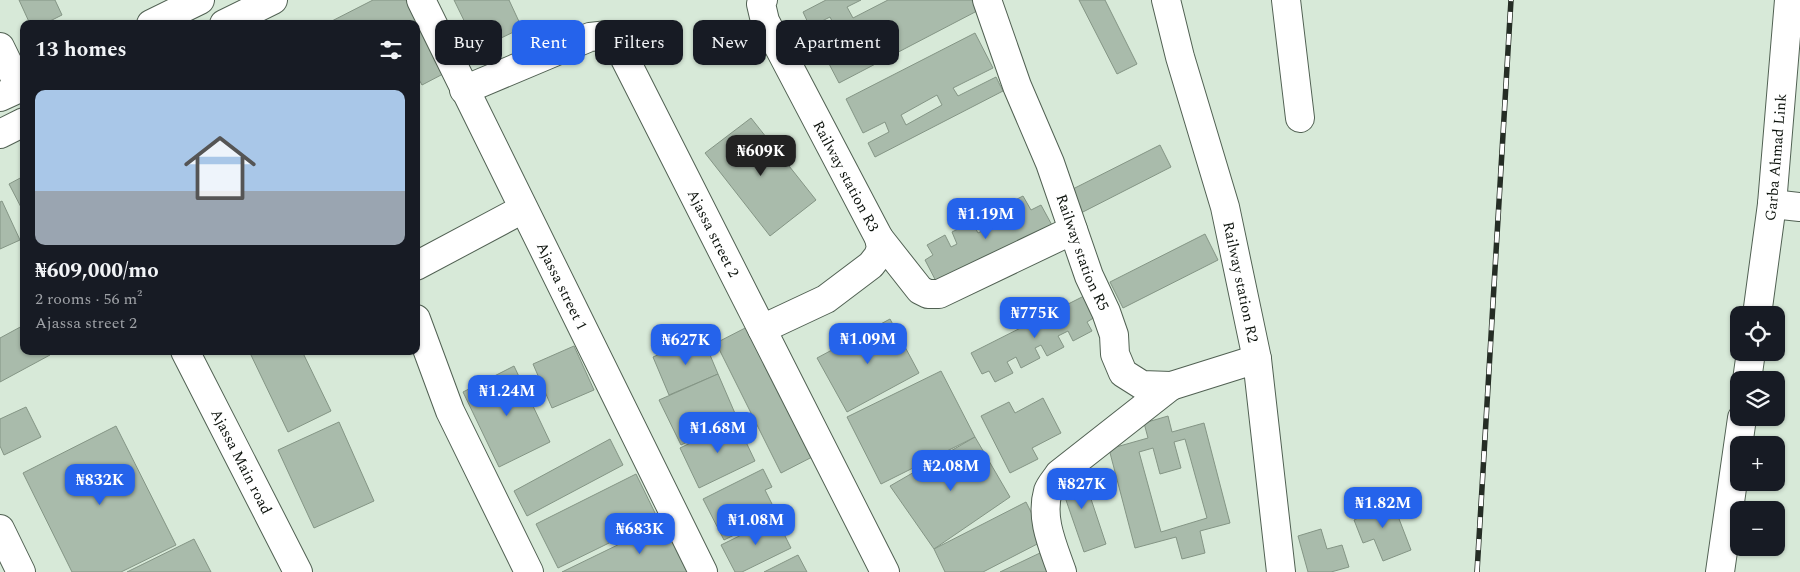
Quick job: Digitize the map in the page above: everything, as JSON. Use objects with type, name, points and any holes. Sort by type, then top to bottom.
[{"type":"street","points":[[159,20],[200,0]]},
{"type":"street","points":[[232,20],[273,0]]},
{"type":"street","name":"Ajassa street 1","points":[[421,0],[703,572]]},
{"type":"street","name":"Railway station R3","points":[[762,329],[826,299],[871,265],[881,248],[879,238],[765,21],[761,4],[763,0]]},
{"type":"street","name":"Railway station R5","points":[[987,0],[1017,86],[1050,163],[1089,276],[1106,312],[1114,335],[1115,354],[1123,373],[1142,385],[1171,386],[1257,359]]},
{"type":"street","name":"Railway station R2","points":[[1166,0],[1180,57],[1225,207],[1257,359],[1281,572]]},
{"type":"street","points":[[1286,0],[1300,118]]},
{"type":"street","name":"Garba Ahmad Link","points":[[1757,306],[1772,204],[1789,0]]},
{"type":"street","name":"Ajassa street 2","points":[[464,90],[590,37],[608,36],[618,44],[885,572]]},
{"type":"street","points":[[0,47],[15,90]]},
{"type":"street","points":[[0,134],[20,124]]},
{"type":"street","points":[[1772,204],[1800,207]]},
{"type":"street","points":[[420,264],[523,209]]},
{"type":"street","points":[[879,238],[920,290],[928,294],[939,294],[1073,230]]},
{"type":"street","points":[[420,330],[450,411],[529,572]]},
{"type":"street","name":"Ajassa Main road","points":[[187,355],[298,572]]},
{"type":"street","points":[[1062,572],[1048,532],[1045,511],[1049,489],[1059,474],[1171,386]]},
{"type":"street","points":[[1720,572],[1741,426]]},
{"type":"street","points":[[0,529],[21,572]]},
{"type":"building","points":[[19,0],[55,0],[62,15],[52,20],[28,20]]},
{"type":"building","points":[[373,0],[406,0],[416,20],[334,20]]},
{"type":"building","points":[[454,0],[509,0],[518,20],[512,20],[512,33],[502,38],[502,20],[464,20]]},
{"type":"building","points":[[826,0],[861,0],[847,7],[853,18],[888,0],[972,0],[977,11],[899,52],[899,20],[832,20],[830,17],[824,20],[807,20],[803,12]]},
{"type":"building","points":[[1079,0],[1105,0],[1137,64],[1117,74]]},
{"type":"building","points":[[420,28],[435,58],[435,65],[438,65],[443,74],[422,85],[420,81]]},
{"type":"building","points":[[975,33],[993,68],[953,88],[958,96],[996,77],[1003,91],[875,157],[868,143],[889,132],[885,122],[863,133],[846,99]],"holes":[[[937,95],[942,105],[906,125],[901,115]]]},
{"type":"building","points":[[830,65],[874,65],[839,83]]},
{"type":"building","points":[[751,118],[816,200],[770,236],[705,153]]},
{"type":"building","points":[[1160,145],[1171,167],[1077,215],[1065,193]]},
{"type":"building","points":[[20,178],[20,205],[9,184]]},
{"type":"building","points":[[1023,196],[1031,210],[1041,205],[1053,227],[938,285],[925,260],[933,255],[927,245],[945,235],[951,247],[957,244],[952,232],[972,222],[978,233],[984,230],[979,219],[996,210],[1002,222],[1010,218],[1003,206]]},
{"type":"building","points":[[2,201],[20,240],[0,249],[0,202]]},
{"type":"building","points":[[1205,234],[1218,260],[1123,308],[1110,282]]},
{"type":"building","points":[[1084,296],[1095,317],[1087,322],[1092,331],[1073,341],[1068,331],[1058,336],[1064,347],[1047,356],[1041,345],[1035,348],[1040,358],[1021,368],[1016,357],[1007,362],[1013,373],[995,382],[989,371],[982,374],[971,353]]},
{"type":"building","points":[[890,319],[919,373],[847,412],[817,358]]},
{"type":"building","points":[[751,325],[816,455],[781,473],[716,343]]},
{"type":"building","points":[[20,327],[20,355],[50,355],[0,382],[0,338]]},
{"type":"building","points":[[702,336],[718,374],[669,395],[653,357]]},
{"type":"building","points":[[574,346],[594,390],[552,408],[533,364]]},
{"type":"building","points":[[251,355],[304,355],[331,411],[288,432]]},
{"type":"building","points":[[514,366],[550,442],[499,467],[463,392]]},
{"type":"building","points":[[941,371],[975,437],[881,484],[847,417]]},
{"type":"building","points":[[718,374],[737,418],[681,445],[659,400]]},
{"type":"building","points":[[1043,398],[1061,433],[1032,448],[1038,459],[1010,473],[981,416],[1009,402],[1015,413]]},
{"type":"building","points":[[26,407],[41,437],[4,455],[0,446],[0,419]]},
{"type":"building","points":[[1168,416],[1172,432],[1204,423],[1230,523],[1200,531],[1205,553],[1182,559],[1176,537],[1135,548],[1109,449],[1148,438],[1144,423]],"holes":[[[1185,439],[1207,518],[1161,532],[1139,452],[1153,448],[1160,474],[1181,468],[1174,442]]]},
{"type":"building","points":[[736,421],[755,461],[699,488],[680,448]]},
{"type":"building","points":[[339,422],[374,501],[314,528],[278,450]]},
{"type":"building","points":[[116,426],[176,545],[121,572],[72,572],[23,473]]},
{"type":"building","points":[[975,437],[1010,497],[934,549],[890,486]]},
{"type":"building","points":[[610,439],[623,465],[527,516],[514,491]]},
{"type":"building","points":[[763,469],[772,487],[765,490],[777,514],[724,540],[703,499]]},
{"type":"building","points":[[1081,469],[1106,544],[1084,552],[1058,477]]},
{"type":"building","points":[[636,474],[658,519],[558,568],[536,524]]},
{"type":"building","points":[[1391,498],[1411,550],[1383,561],[1374,539],[1363,543],[1354,520],[1365,515],[1363,509]]},
{"type":"building","points":[[1026,502],[1045,540],[983,572],[945,572],[934,549]]},
{"type":"building","points":[[776,518],[791,548],[742,572],[735,572],[721,545]]},
{"type":"building","points":[[667,521],[690,570],[686,572],[562,572]]},
{"type":"building","points":[[1321,529],[1327,549],[1342,545],[1349,567],[1331,572],[1308,572],[1298,536]]},
{"type":"building","points":[[194,539],[211,572],[127,572]]},
{"type":"building","points":[[1040,553],[1049,572],[1000,572]]},
{"type":"building","points":[[798,555],[807,572],[764,572]]},
{"type":"railway","points":[[1477,572],[1511,0]]}]
